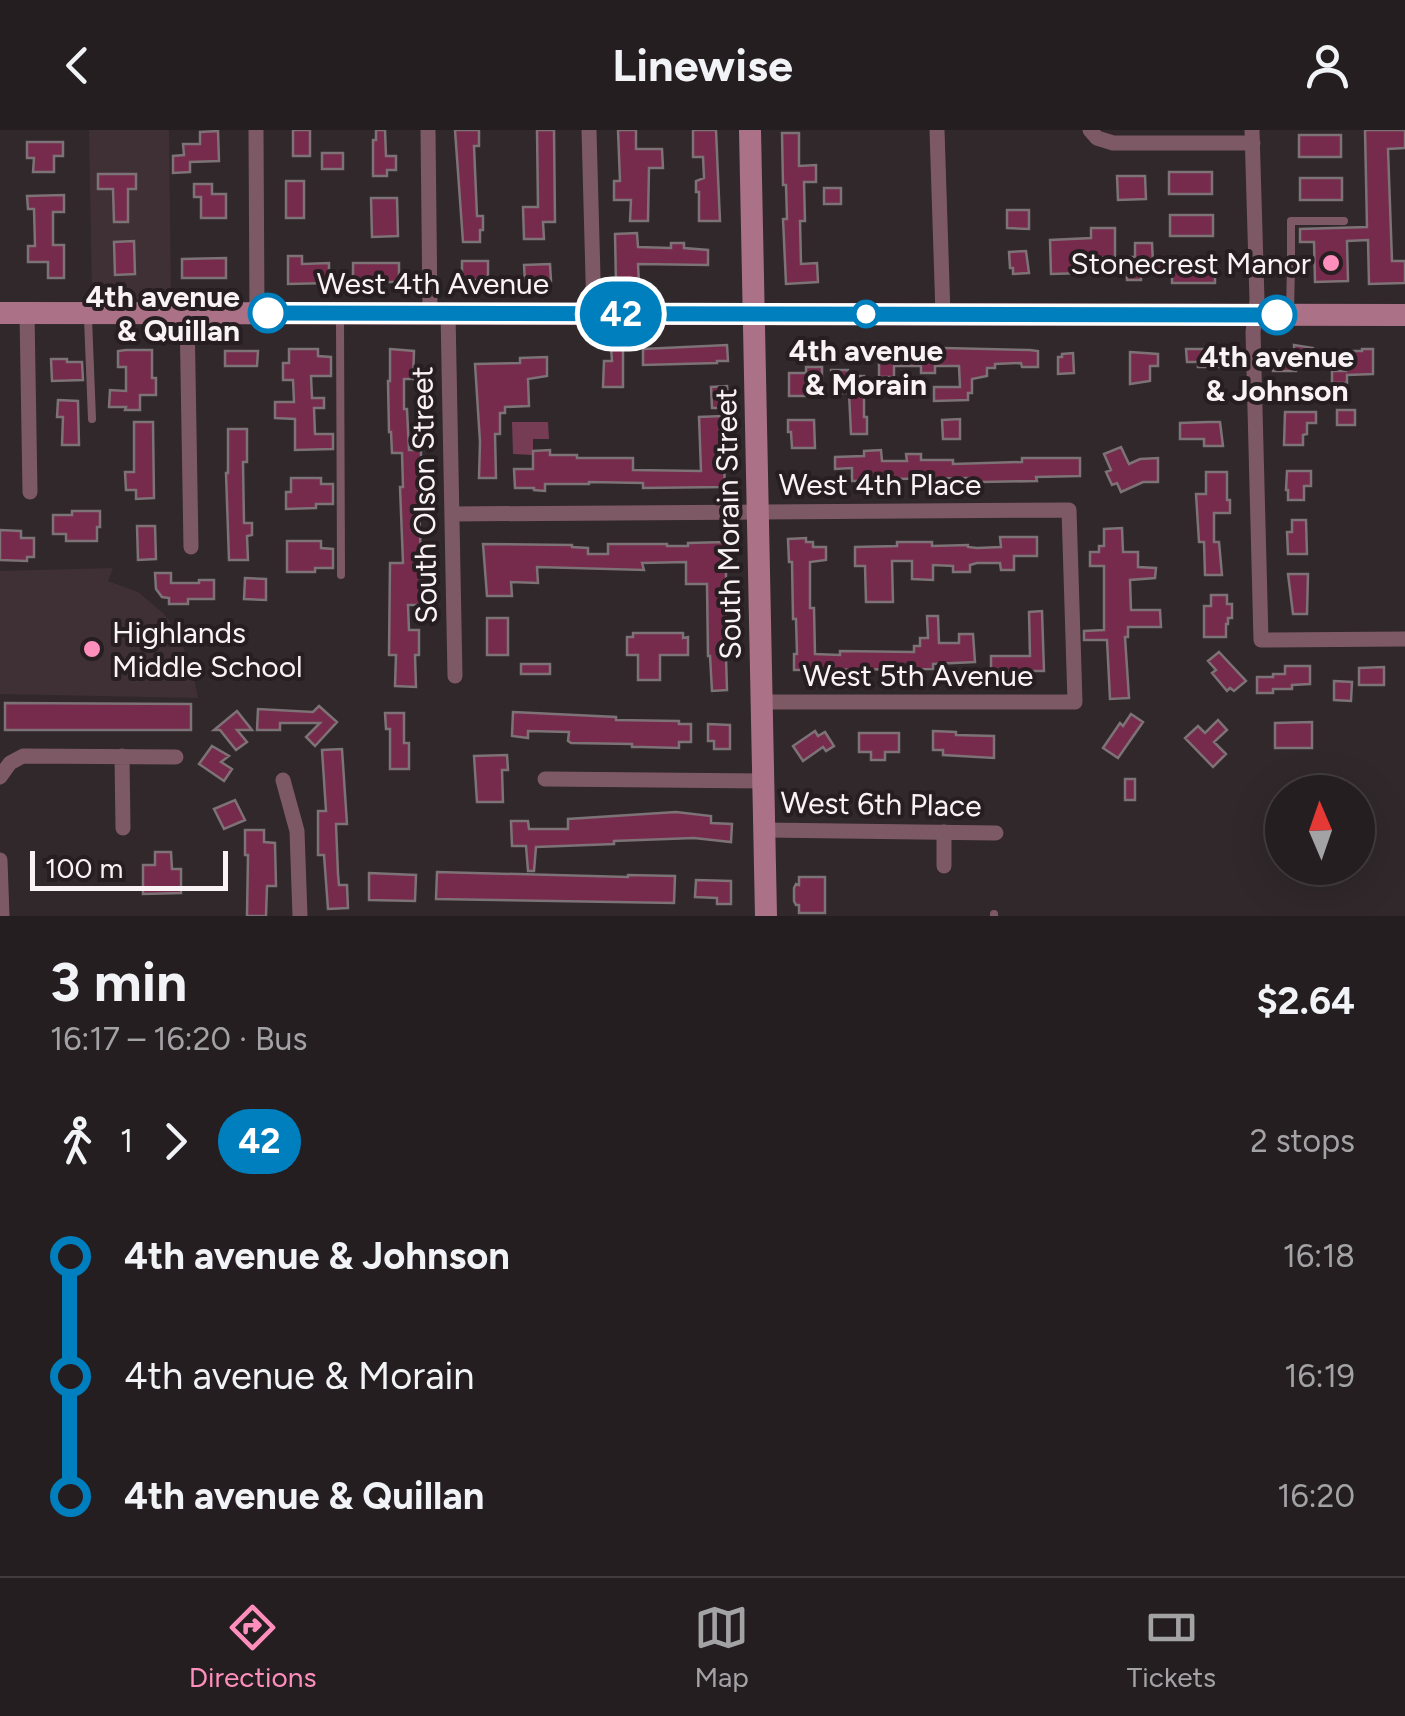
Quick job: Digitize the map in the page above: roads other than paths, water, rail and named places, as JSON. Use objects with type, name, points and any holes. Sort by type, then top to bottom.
[{"type":"street","points":[[256,130],[258,313]]},
{"type":"street","name":"South Olson Street","points":[[428,130],[452,514],[455,676]]},
{"type":"street","points":[[588,130],[594,314]]},
{"type":"street","name":"South Morain Street","points":[[750,130],[766,916]]},
{"type":"street","points":[[937,130],[943,314]]},
{"type":"street","points":[[1094,134],[1119,143],[1252,136],[1261,640],[1405,639]]},
{"type":"street","name":"West 4th Avenue","points":[[0,312],[1405,315]]},
{"type":"street","points":[[27,313],[30,492]]},
{"type":"street","points":[[187,313],[192,547]]},
{"type":"street","name":"West 4th Place","points":[[452,514],[1069,510],[1075,702]]},
{"type":"street","name":"West 5th Avenue","points":[[762,702],[1075,702]]},
{"type":"street","points":[[2,772],[23,756],[176,756]]},
{"type":"street","points":[[122,756],[123,828]]},
{"type":"street","points":[[545,779],[764,781]]},
{"type":"street","points":[[283,780],[298,831],[300,916]]},
{"type":"street","name":"West 6th Place","points":[[764,830],[996,832]]},
{"type":"street","points":[[944,832],[944,866]]},
{"type":"street","points":[[0,860],[2,916]]},
{"type":"lane","points":[[1290,315],[1291,221],[1344,221]]},
{"type":"lane","points":[[1256,264],[1291,264]]},
{"type":"lane","points":[[88,313],[92,419]]},
{"type":"lane","points":[[340,313],[341,574]]},
{"type":"place","name":"Stonecrest Manor","points":[[1331,263]]},
{"type":"place","name":"4th avenue & Quillan","points":[[268,313]]},
{"type":"place","name":"4th avenue & Morain","points":[[866,314]]},
{"type":"place","name":"4th avenue & Johnson","points":[[1277,315]]},
{"type":"place","name":"Highlands Middle School","points":[[92,649]]}]
